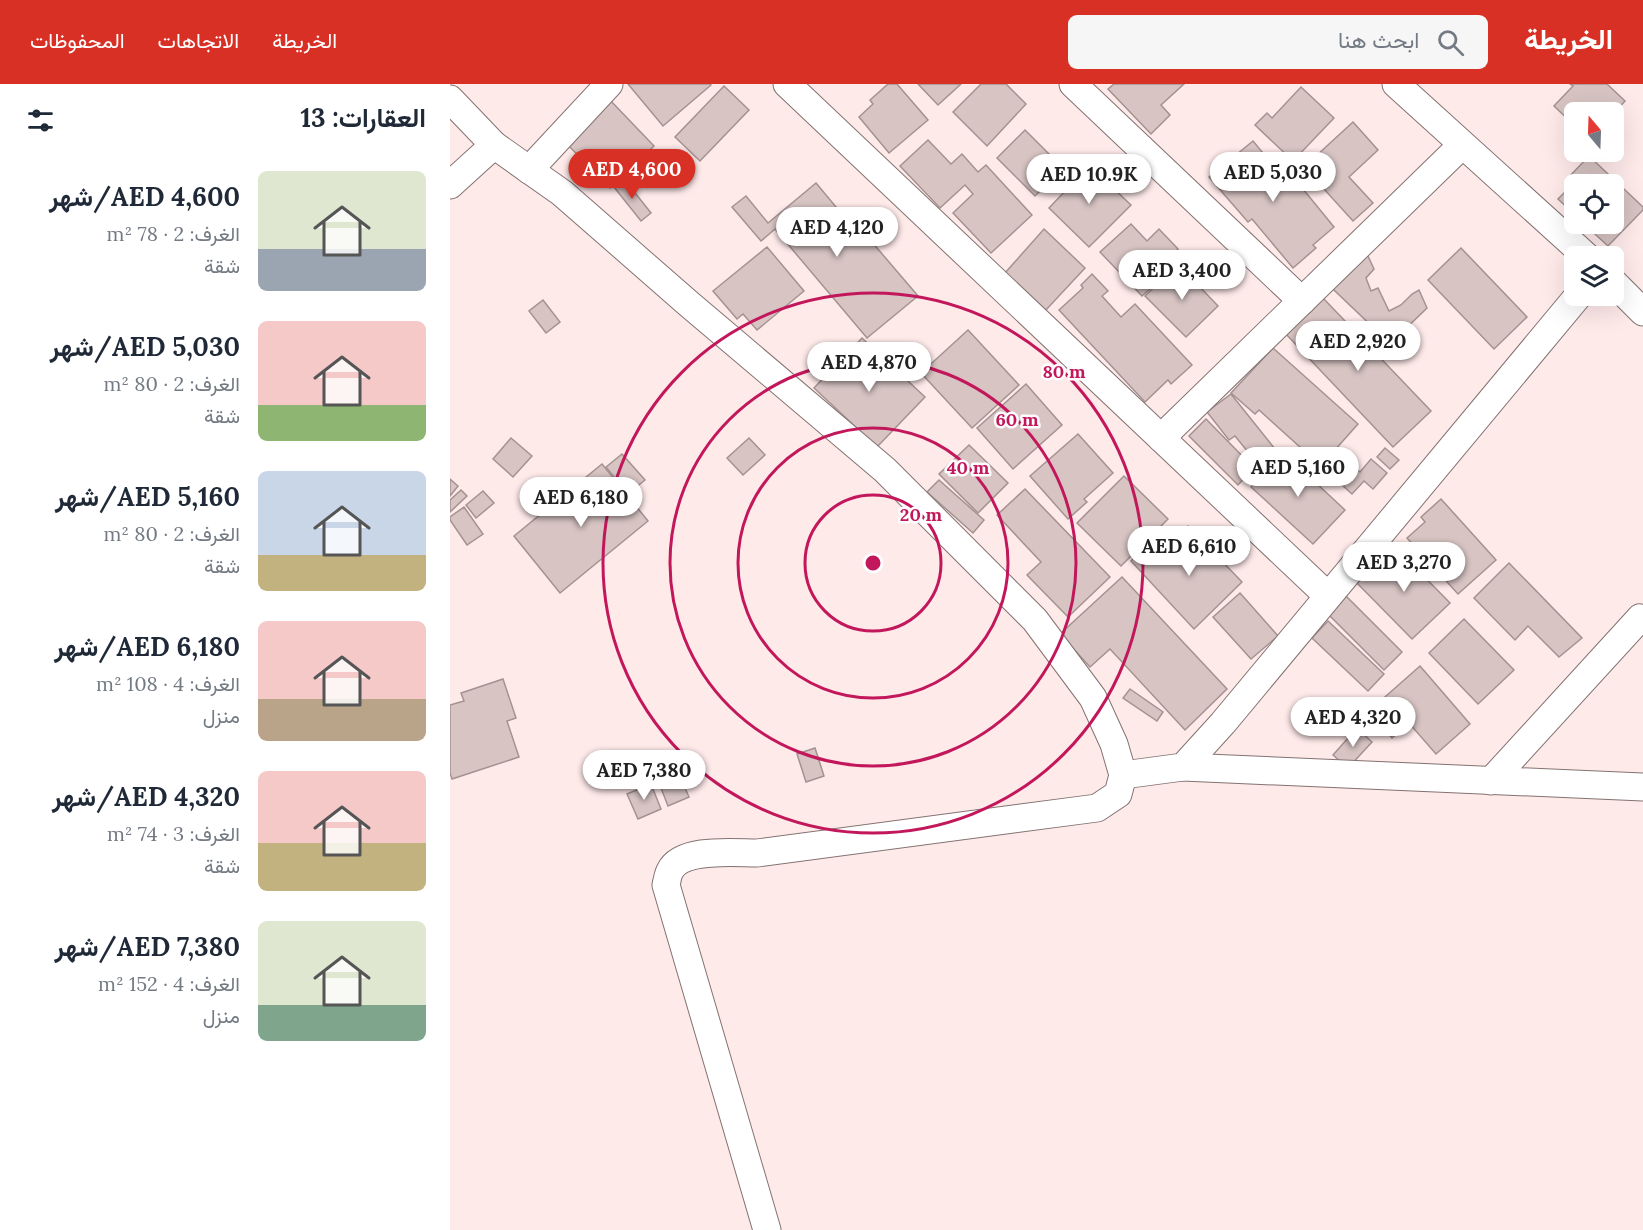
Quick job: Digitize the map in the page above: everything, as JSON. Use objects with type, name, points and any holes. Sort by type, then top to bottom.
[{"type":"street","points":[[529,170],[609,84]]},
{"type":"street","points":[[787,84],[1328,596]]},
{"type":"street","points":[[1072,84],[1302,301]]},
{"type":"street","points":[[1396,84],[1575,246]]},
{"type":"street","points":[[450,99],[494,145],[562,193],[885,470],[1035,620],[1093,698],[1114,744],[1123,775],[1118,794],[1097,808],[757,853],[707,852],[679,861],[670,870],[666,885],[767,1230]]},
{"type":"street","points":[[450,185],[494,145]]},
{"type":"street","points":[[1161,438],[1462,145]]},
{"type":"street","points":[[1624,293],[1643,312]]},
{"type":"street","points":[[1183,767],[1223,723],[1570,306]]},
{"type":"street","points":[[1491,781],[1640,618],[1643,619]]},
{"type":"street","points":[[1123,775],[1183,767],[1643,788]]},
{"type":"building","points":[[628,84],[710,84],[711,85],[663,126]]},
{"type":"building","points":[[888,84],[897,84],[928,120],[889,153],[859,117],[873,104],[870,100]]},
{"type":"building","points":[[918,84],[961,84],[938,105]]},
{"type":"building","points":[[981,84],[1006,84],[1026,104],[987,146],[953,112]]},
{"type":"building","points":[[1114,84],[1184,84],[1161,105],[1170,115],[1151,134],[1108,89]]},
{"type":"building","points":[[1570,84],[1607,84],[1625,101],[1564,102],[1564,116],[1554,106],[1573,86]]},
{"type":"building","points":[[724,86],[749,110],[700,161],[675,137]]},
{"type":"building","points":[[1301,87],[1334,118],[1293,161],[1255,125],[1267,113],[1272,118]]},
{"type":"building","points":[[608,98],[654,146],[610,188],[564,141]]},
{"type":"building","points":[[1353,122],[1378,150],[1349,177],[1373,203],[1353,221],[1304,167]]},
{"type":"building","points":[[1025,130],[1063,168],[1035,196],[997,158]]},
{"type":"building","points":[[928,140],[951,164],[962,154],[978,172],[986,165],[1032,215],[991,253],[953,213],[973,194],[965,185],[940,208],[900,166]]},
{"type":"building","points":[[1253,141],[1288,183],[1294,178],[1334,227],[1313,245],[1316,248],[1293,268],[1252,219],[1248,222],[1209,177]]},
{"type":"building","points":[[1583,162],[1595,162],[1608,174],[1572,174]]},
{"type":"building","points":[[1087,163],[1131,205],[1089,247],[1049,208],[1069,187],[1066,184]]},
{"type":"building","points":[[624,179],[651,213],[641,221],[614,187]]},
{"type":"building","points":[[816,183],[856,231],[860,228],[918,296],[867,338],[775,229],[761,241],[732,207],[746,196],[768,223]]},
{"type":"building","points":[[1624,189],[1643,207],[1643,210],[1624,230]]},
{"type":"building","points":[[1564,193],[1564,205],[1558,199]]},
{"type":"building","points":[[1131,224],[1147,241],[1159,229],[1178,249],[1154,270],[1162,278],[1142,296],[1100,252]]},
{"type":"building","points":[[1044,229],[1085,268],[1045,311],[1005,273]]},
{"type":"building","points":[[1595,234],[1620,234],[1608,246]]},
{"type":"building","points":[[767,247],[804,291],[757,330],[743,314],[737,319],[713,291]]},
{"type":"building","points":[[1461,248],[1527,317],[1494,349],[1428,280]]},
{"type":"building","points":[[1191,254],[1202,265],[1193,275],[1182,264]]},
{"type":"building","points":[[1367,254],[1374,269],[1366,278],[1371,291],[1378,288],[1389,311],[1401,305],[1419,290],[1427,308],[1400,334],[1384,341],[1380,334],[1334,290],[1332,285]]},
{"type":"building","points":[[1178,264],[1218,306],[1186,337],[1145,296]]},
{"type":"building","points":[[1092,274],[1108,291],[1102,296],[1121,317],[1135,304],[1192,365],[1171,384],[1168,380],[1145,402],[1059,310],[1083,288],[1081,285]]},
{"type":"building","points":[[1323,298],[1431,411],[1393,447],[1285,333]]},
{"type":"building","points":[[543,300],[560,322],[546,333],[529,311]]},
{"type":"building","points":[[968,330],[1019,385],[972,428],[921,373]]},
{"type":"building","points":[[862,338],[925,397],[877,447],[814,388]]},
{"type":"building","points":[[1273,348],[1358,424],[1334,451],[1360,472],[1371,459],[1387,473],[1373,489],[1364,481],[1352,494],[1259,410],[1255,414],[1231,393]]},
{"type":"building","points":[[1026,384],[1062,425],[1013,469],[977,428]]},
{"type":"building","points":[[1231,394],[1275,449],[1257,463],[1235,436],[1229,440],[1207,412]]},
{"type":"building","points":[[1206,419],[1254,468],[1238,485],[1189,436]]},
{"type":"building","points":[[1078,434],[1113,473],[1084,499],[1087,502],[1068,519],[1030,476]]},
{"type":"building","points":[[511,438],[532,456],[513,477],[493,459]]},
{"type":"building","points":[[749,438],[765,455],[743,475],[727,458]]},
{"type":"building","points":[[969,445],[1008,483],[978,513],[939,474]]},
{"type":"building","points":[[1385,448],[1399,460],[1390,469],[1377,457]]},
{"type":"building","points":[[1284,453],[1345,510],[1313,544],[1251,487]]},
{"type":"building","points":[[622,454],[645,480],[628,494],[606,467]]},
{"type":"building","points":[[602,464],[648,521],[560,593],[514,536]]},
{"type":"building","points":[[1124,476],[1168,519],[1121,566],[1077,523]]},
{"type":"building","points":[[450,479],[458,486],[450,496]]},
{"type":"building","points":[[939,480],[984,520],[973,533],[927,492]]},
{"type":"building","points":[[1025,489],[1110,577],[1068,617],[1027,575],[1041,562],[997,515]]},
{"type":"building","points":[[461,490],[467,496],[450,512],[450,500]]},
{"type":"building","points":[[483,491],[494,503],[476,518],[466,505]]},
{"type":"building","points":[[1441,499],[1496,560],[1458,594],[1407,538],[1425,522],[1421,517]]},
{"type":"building","points":[[464,507],[483,534],[467,545],[450,520],[450,517]]},
{"type":"building","points":[[1188,526],[1242,582],[1194,629],[1131,561],[1143,549],[1153,560]]},
{"type":"building","points":[[1395,547],[1450,603],[1412,639],[1357,583]]},
{"type":"building","points":[[1509,563],[1582,638],[1559,657],[1528,626],[1515,640],[1474,598]]},
{"type":"building","points":[[1122,577],[1227,689],[1185,730],[1110,649],[1090,667],[1060,634]]},
{"type":"building","points":[[1240,593],[1278,636],[1251,659],[1213,617]]},
{"type":"building","points":[[1346,596],[1402,652],[1384,670],[1328,614]]},
{"type":"building","points":[[1464,619],[1514,670],[1478,704],[1429,653]]},
{"type":"building","points":[[1328,621],[1384,674],[1368,691],[1312,638]]},
{"type":"building","points":[[1420,666],[1470,724],[1436,754],[1409,723],[1392,738],[1369,711]]},
{"type":"building","points":[[503,679],[516,718],[507,721],[519,757],[452,779],[450,773],[450,705],[464,701],[461,693]]},
{"type":"building","points":[[1130,689],[1163,712],[1157,721],[1123,698]]},
{"type":"building","points":[[1357,728],[1372,742],[1348,768],[1333,755]]},
{"type":"building","points":[[815,748],[824,776],[806,782],[797,754]]},
{"type":"building","points":[[674,762],[689,797],[668,806],[654,770]]},
{"type":"building","points":[[651,784],[661,809],[638,819],[627,794]]}]
